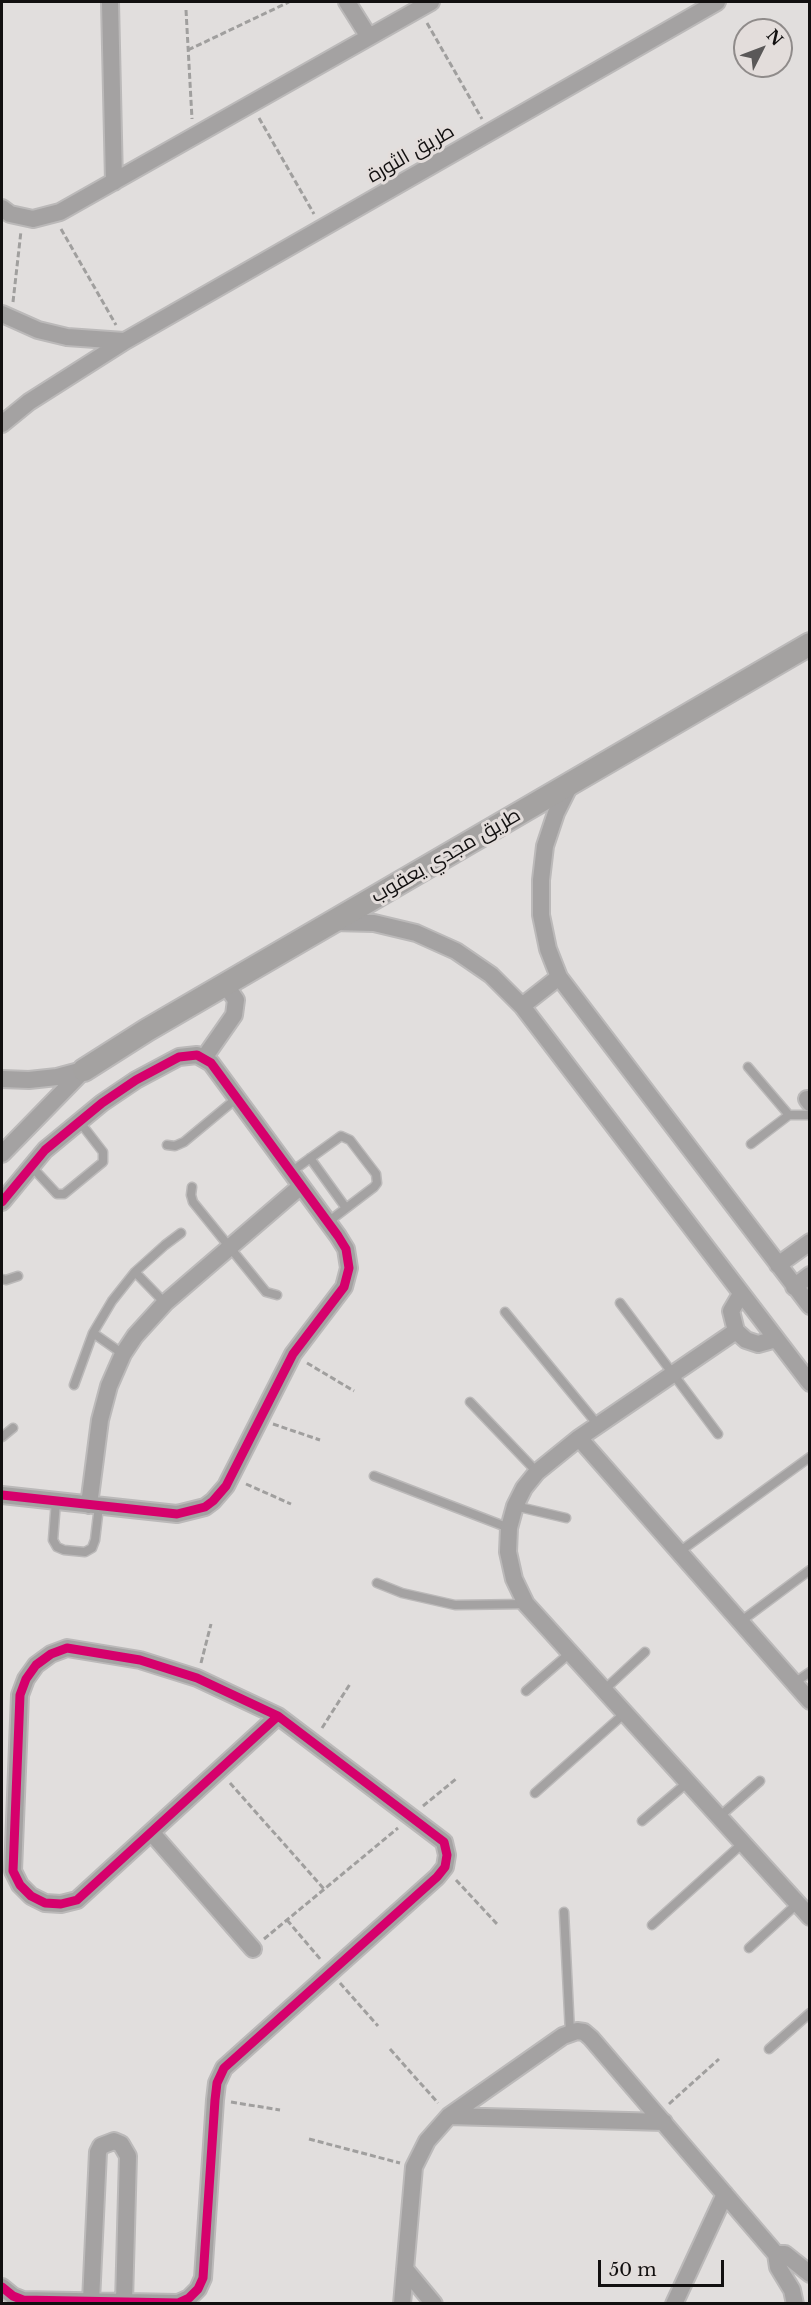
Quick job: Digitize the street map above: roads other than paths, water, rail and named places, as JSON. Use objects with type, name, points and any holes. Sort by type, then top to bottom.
[{"type":"street","points":[[110,2],[114,182]]},
{"type":"street","points":[[347,2],[369,37]]},
{"type":"street","name":"طريق الثورة","points":[[2,424],[37,397],[125,341],[717,2]]},
{"type":"street","points":[[2,208],[22,217],[43,218],[53,215],[425,5]]},
{"type":"street","points":[[6,317],[38,330],[67,337],[125,341]]},
{"type":"street","name":"طريق مجدي يعقوب","points":[[2,1154],[84,1070],[147,1030],[810,644]]},
{"type":"street","points":[[571,783],[556,813],[549,835],[541,880],[541,915],[548,949],[559,977],[810,1306]]},
{"type":"street","points":[[331,922],[374,923],[416,933],[446,946],[491,975],[522,1006],[810,1383]]},
{"type":"street","points":[[522,1006],[559,977]]},
{"type":"street","points":[[204,1058],[234,1015],[236,1000],[225,984]]},
{"type":"street","points":[[2,1202],[30,1165],[102,1102],[135,1080],[179,1057],[196,1055],[211,1063],[328,1222],[346,1249],[349,1268],[344,1287],[293,1354],[226,1486],[205,1507],[177,1514],[2,1495]]},
{"type":"street","name":"طريق مجدي يعقوب","points":[[2,1079],[38,1079],[84,1070]]},
{"type":"street","points":[[94,1505],[100,1420],[109,1386],[123,1354],[149,1319],[229,1246],[296,1179]]},
{"type":"street","points":[[778,1265],[810,1242]]},
{"type":"street","points":[[794,1287],[810,1275]]},
{"type":"street","points":[[741,1294],[731,1311],[736,1331],[746,1340],[758,1344],[776,1339]]},
{"type":"street","points":[[736,1331],[579,1438],[537,1472],[524,1488],[515,1506],[509,1528],[508,1552],[514,1579],[526,1604],[810,1917]]},
{"type":"street","points":[[579,1438],[810,1701]]},
{"type":"street","points":[[2,2287],[13,2296],[23,2300],[178,2303],[189,2298],[198,2289],[203,2278],[215,2100],[217,2083],[224,2068],[437,1877],[445,1867],[447,1855],[444,1842],[278,1716],[197,1678],[140,1660],[67,1648],[51,1654],[36,1665],[26,1679],[20,1695],[13,1871],[20,1885],[31,1896],[45,1903],[61,1904],[77,1900],[278,1716]]},
{"type":"street","points":[[151,1832],[253,1949]]},
{"type":"street","points":[[402,2304],[414,2167],[427,2141],[448,2116],[570,2033],[584,2032],[776,2254],[778,2267],[792,2290],[795,2304]]},
{"type":"street","points":[[448,2116],[660,2119]]},
{"type":"street","points":[[91,2301],[98,2152],[101,2146],[114,2142],[126,2149],[128,2156],[124,2302]]},
{"type":"street","points":[[674,2304],[725,2194]]},
{"type":"street","points":[[776,2254],[785,2254],[810,2274]]},
{"type":"street","points":[[405,2269],[434,2304]]},
{"type":"lane","points":[[748,1067],[789,1116]]},
{"type":"lane","points":[[167,1144],[175,1146],[184,1142],[237,1098]]},
{"type":"lane","points":[[751,1144],[789,1116],[809,1106]]},
{"type":"lane","points":[[30,1165],[57,1194],[63,1194],[103,1162],[103,1152],[79,1121]]},
{"type":"lane","points":[[296,1179],[310,1158],[337,1138],[346,1137],[376,1173],[377,1183],[374,1187],[328,1222]]},
{"type":"lane","points":[[310,1158],[346,1208]]},
{"type":"lane","points":[[192,1188],[193,1202],[266,1292],[277,1295]]},
{"type":"lane","points":[[75,1385],[93,1333],[112,1301],[135,1272],[181,1233]]},
{"type":"lane","points":[[135,1272],[165,1303]]},
{"type":"lane","points":[[2,1279],[6,1280],[18,1275]]},
{"type":"lane","points":[[620,1303],[718,1434]]},
{"type":"lane","points":[[505,1312],[598,1425]]},
{"type":"lane","points":[[93,1333],[123,1354]]},
{"type":"lane","points":[[470,1402],[537,1472]]},
{"type":"lane","points":[[2,1437],[13,1428]]},
{"type":"lane","points":[[679,1552],[810,1457]]},
{"type":"lane","points":[[374,1476],[509,1528]]},
{"type":"lane","points":[[56,1501],[52,1540],[57,1547],[64,1550],[85,1552],[92,1548],[95,1540],[94,1505]]},
{"type":"lane","points":[[515,1506],[566,1518]]},
{"type":"lane","points":[[740,1622],[810,1570]]},
{"type":"lane","points":[[377,1583],[402,1593],[455,1605],[526,1604]]},
{"type":"lane","points":[[604,1690],[645,1652]]},
{"type":"lane","points":[[526,1691],[570,1653]]},
{"type":"lane","points":[[794,1683],[810,1672]]},
{"type":"lane","points":[[535,1793],[625,1713]]},
{"type":"lane","points":[[719,1817],[760,1781]]},
{"type":"lane","points":[[642,1821],[688,1782]]},
{"type":"lane","points":[[652,1925],[743,1843]]},
{"type":"lane","points":[[749,1948],[798,1903]]},
{"type":"lane","points":[[564,1912],[570,2033]]},
{"type":"lane","points":[[769,2049],[810,2013]]}]
